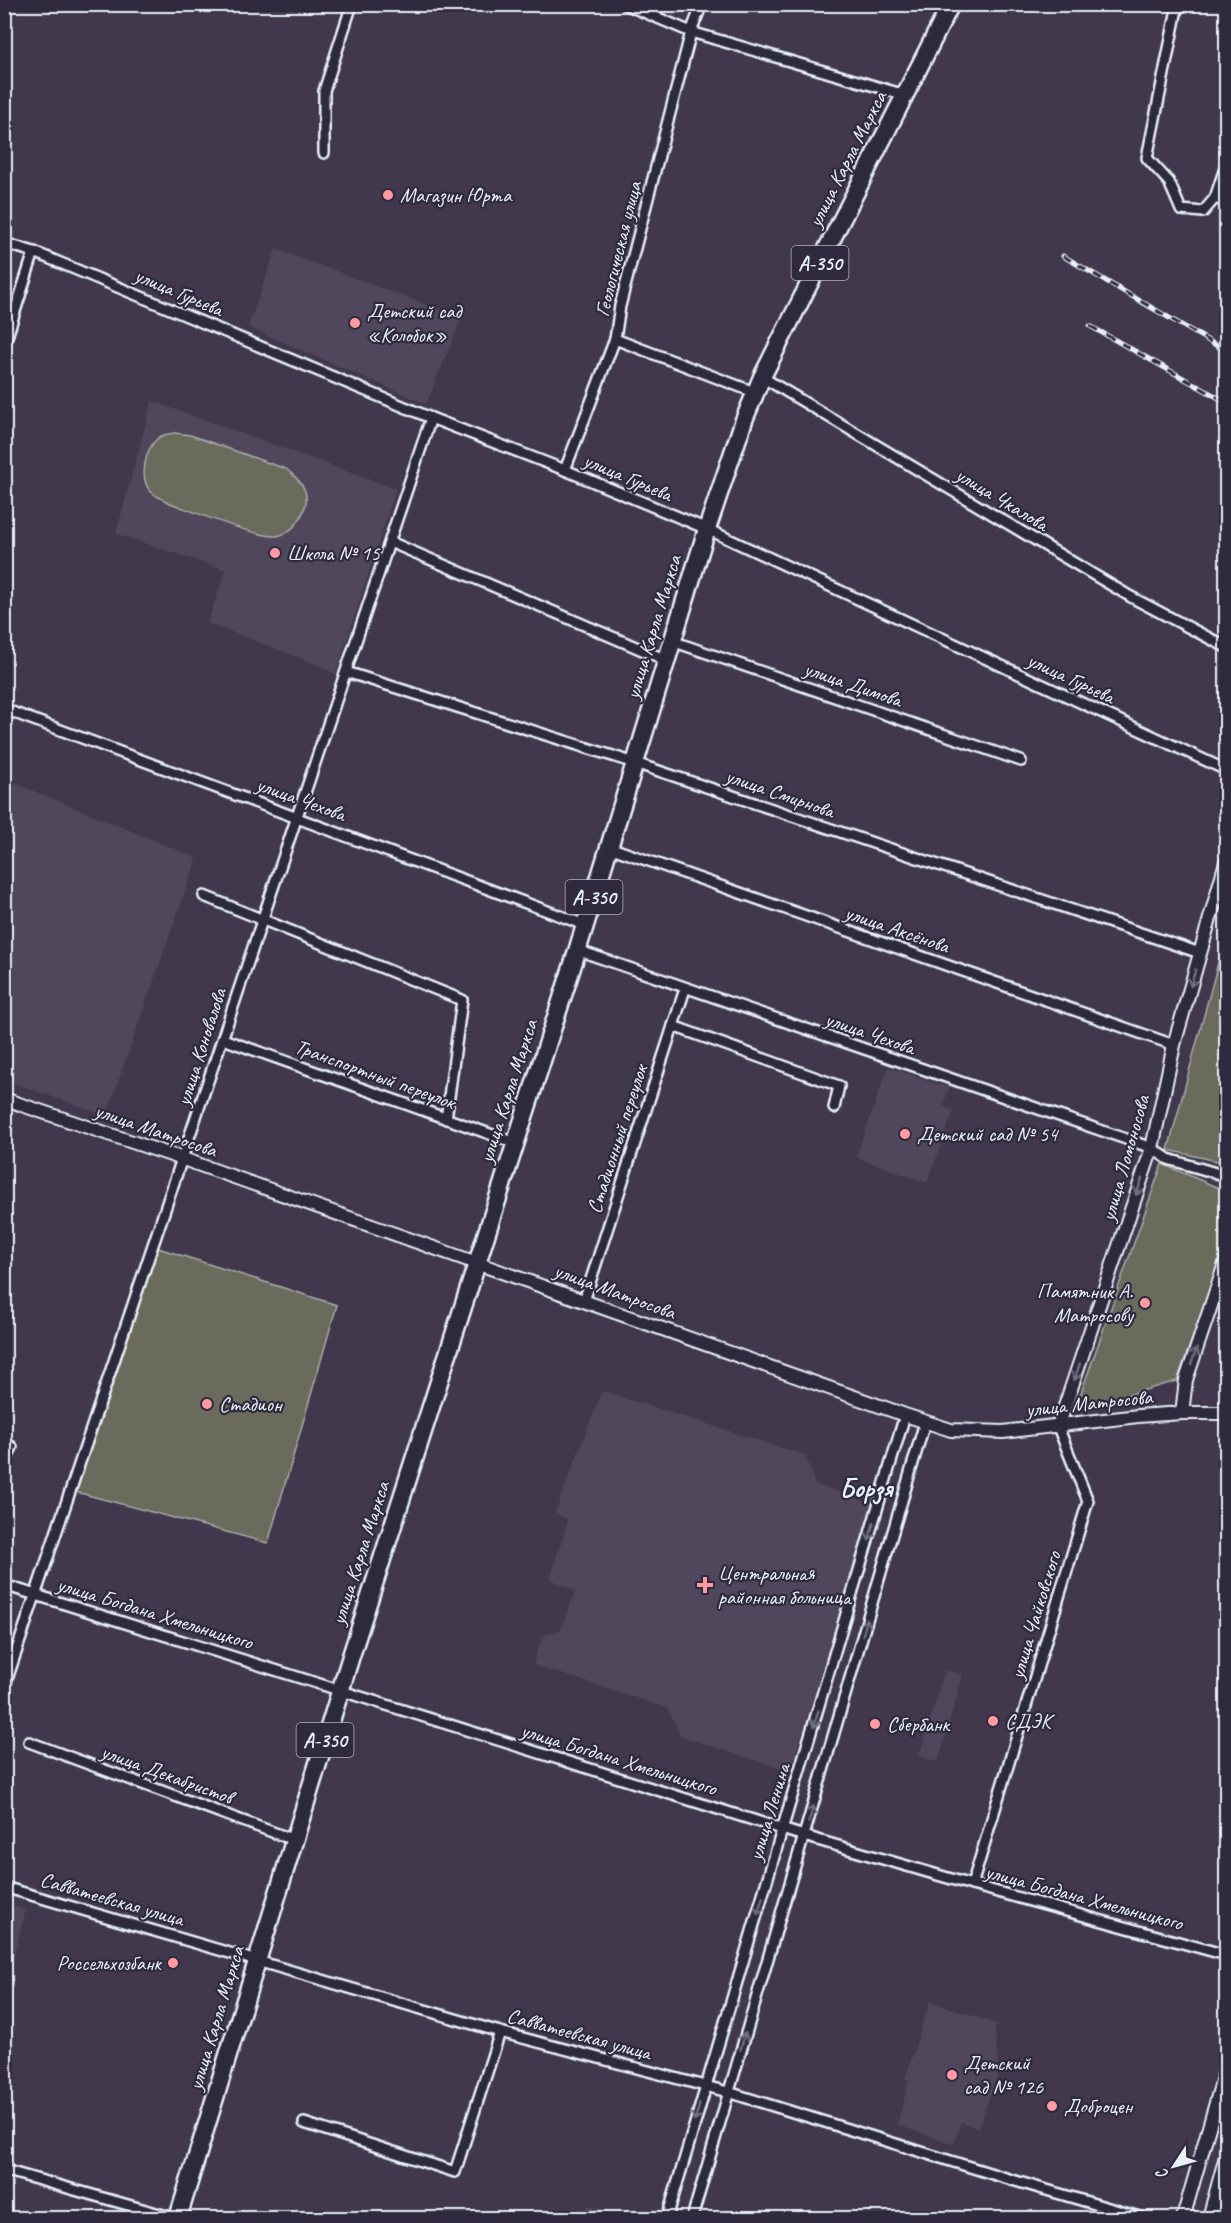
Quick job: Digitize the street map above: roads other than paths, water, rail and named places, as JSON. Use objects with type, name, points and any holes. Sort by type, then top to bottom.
[{"type":"highway","name":"улица Карла Маркса","points":[[176,2218],[340,1690],[585,925],[707,529],[754,392],[951,4]]},
{"type":"street","points":[[324,153],[324,92],[352,4]]},
{"type":"street","points":[[625,4],[691,32],[905,95]]},
{"type":"street","name":"Геологическая улица","points":[[565,470],[615,339],[621,306],[691,32],[702,4]]},
{"type":"street","points":[[1178,4],[1147,158],[1168,182],[1181,210],[1203,212],[1215,198],[1227,165]]},
{"type":"street","points":[[1215,198],[1227,202]]},
{"type":"street","name":"улица Гурьева","points":[[4,243],[34,252],[431,418],[707,529],[1227,770]]},
{"type":"street","points":[[4,346],[34,252]]},
{"type":"street","points":[[615,339],[754,392]]},
{"type":"street","name":"улица Чкалова","points":[[762,377],[1131,597],[1227,647]]},
{"type":"street","name":"улица Коновалова","points":[[4,1688],[431,418]]},
{"type":"street","points":[[390,542],[666,660]]},
{"type":"street","name":"улица Димова","points":[[672,641],[1022,760]]},
{"type":"street","name":"улица Смирнова","points":[[346,672],[635,764],[1200,953]]},
{"type":"street","name":"улица Чехова","points":[[4,709],[585,925]]},
{"type":"street","name":"улица Аксёнова","points":[[609,847],[1174,1045]]},
{"type":"street","name":"улица Ломоносова","points":[[1058,1426],[1152,1148],[1174,1045],[1227,862]]},
{"type":"street","points":[[204,896],[462,1000],[446,1119]]},
{"type":"street","name":"улица Чехова","points":[[577,950],[1152,1148],[1168,1159],[1227,1176]]},
{"type":"street","name":"Стадионный переулок","points":[[584,1301],[685,989]]},
{"type":"street","points":[[673,1026],[839,1086],[834,1108]]},
{"type":"street","name":"Транспортный переулок","points":[[223,1039],[514,1143]]},
{"type":"street","name":"улица Матросова","points":[[4,1099],[183,1159],[951,1430],[1003,1432],[1182,1413],[1227,1413]]},
{"type":"street","points":[[1182,1413],[1186,1380],[1227,1261]]},
{"type":"street","name":"улица Ленина","points":[[667,2218],[905,1415]]},
{"type":"street","name":"улица Ленина","points":[[692,2218],[925,1422]]},
{"type":"street","name":"улица Чайковского","points":[[972,1885],[1088,1501],[1058,1426]]},
{"type":"street","points":[[4,1442],[12,1448],[4,1465]]},
{"type":"street","name":"улица Богдана Хмельницкого","points":[[4,1585],[804,1836],[1227,1955]]},
{"type":"street","name":"улица Декабристов","points":[[29,1742],[294,1840]]},
{"type":"street","name":"Савватеевская улица","points":[[4,1887],[500,2032],[705,2085],[1001,2177],[1143,2218]]},
{"type":"street","points":[[304,2123],[456,2172],[500,2032]]},
{"type":"street","points":[[1182,2218],[1227,2068]]},
{"type":"street","points":[[1209,2218],[1227,2156]]},
{"type":"street","points":[[4,2170],[176,2218]]},
{"type":"railway","points":[[1063,256],[1226,351]]},
{"type":"railway","points":[[1090,326],[1226,402]]},
{"type":"place","name":"Магазин Юрта","points":[[388,195]]},
{"type":"place","name":"Детский сад «Колобок»","points":[[355,323]]},
{"type":"place","name":"Школа № 15","points":[[275,553]]},
{"type":"place","name":"Детский сад № 54","points":[[905,1134]]},
{"type":"place","name":"Памятник А. Матросову","points":[[1145,1303]]},
{"type":"place","name":"Стадион","points":[[207,1404]]},
{"type":"place","name":"Центральная районная больница","points":[[705,1585]]},
{"type":"place","name":"СДЭК","points":[[993,1721]]},
{"type":"place","name":"Сбербанк","points":[[875,1724]]},
{"type":"place","name":"Россельхозбанк","points":[[173,1963]]},
{"type":"place","name":"Детский сад № 126","points":[[952,2075]]},
{"type":"place","name":"Доброцен","points":[[1052,2106]]},
{"type":"district","name":"Борзя","points":[[866,1488]]}]
